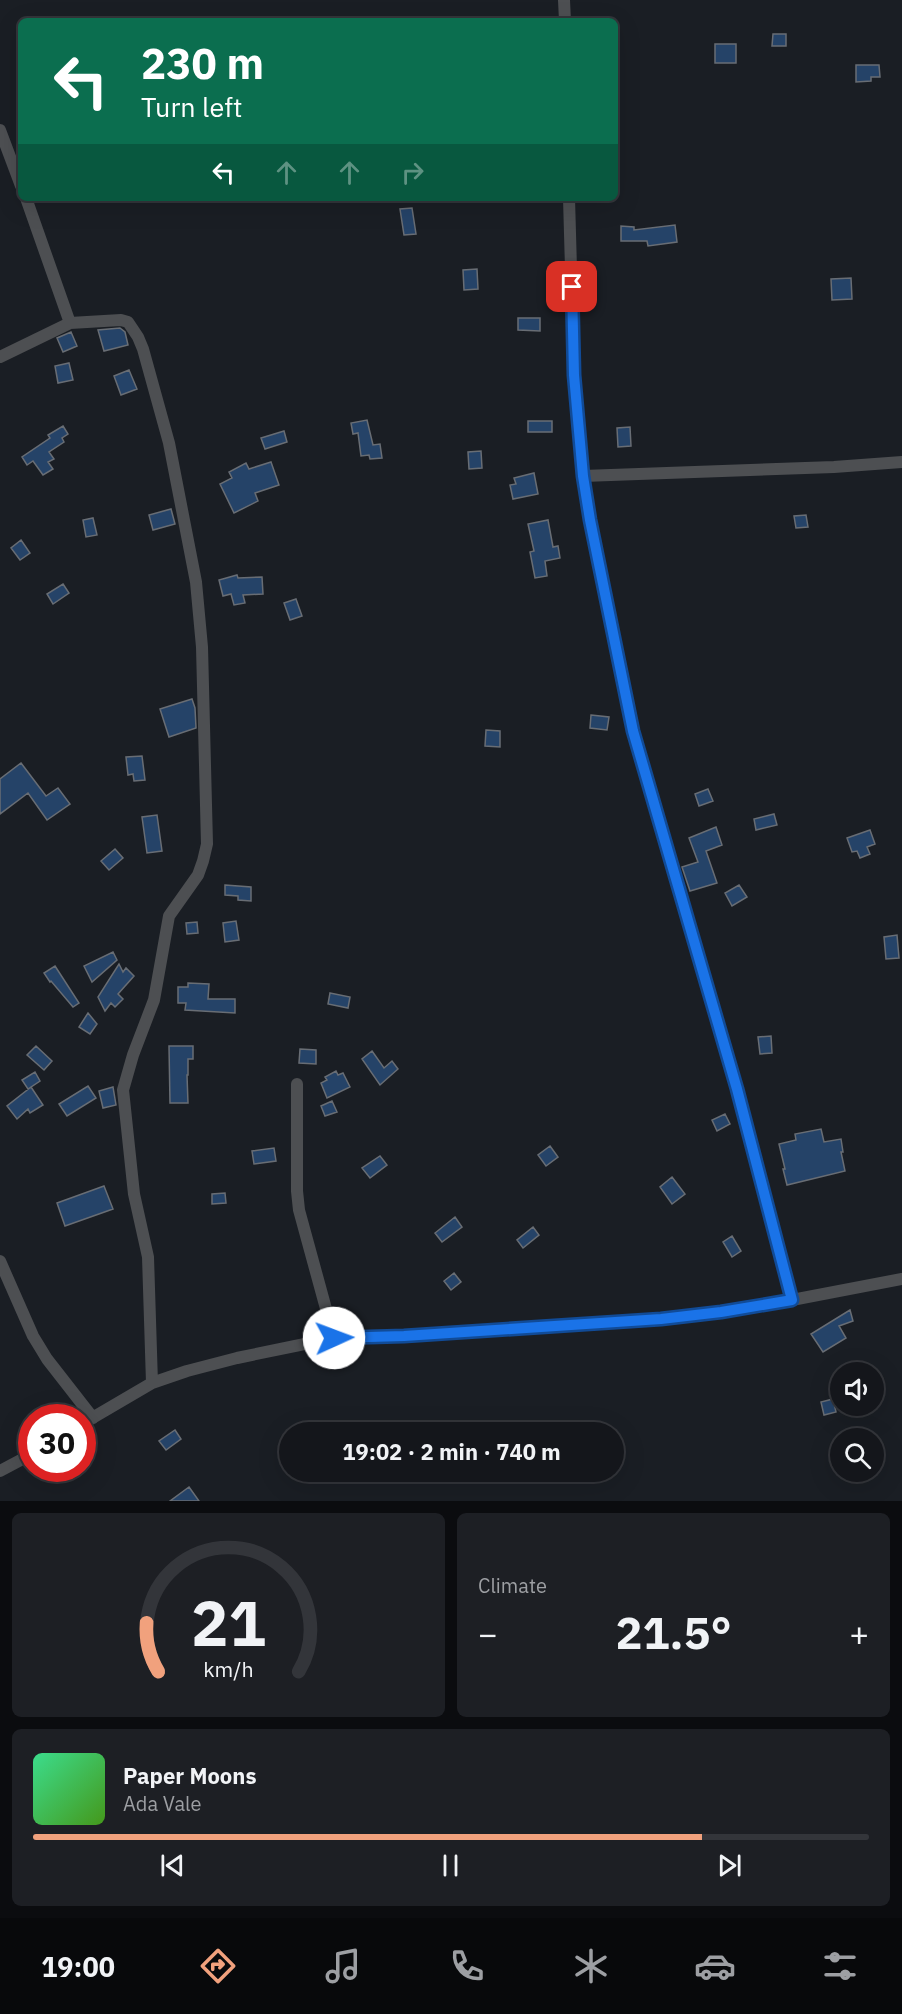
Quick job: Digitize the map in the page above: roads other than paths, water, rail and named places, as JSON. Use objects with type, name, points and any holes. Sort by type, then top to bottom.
[{"type":"street","points":[[564,0],[565,18]]},
{"type":"street","points":[[0,130],[18,178]]},
{"type":"street","points":[[27,201],[70,323]]},
{"type":"street","points":[[569,201],[574,375],[583,476],[590,520],[633,731],[737,1089],[792,1300]]},
{"type":"street","points":[[0,357],[70,323],[121,320],[128,322],[143,349],[170,443],[196,582],[202,648],[205,853],[195,881],[169,916],[154,1000],[133,1055],[123,1090],[134,1194],[148,1257],[152,1383]]},
{"type":"street","points":[[583,476],[834,467],[902,462]]},
{"type":"street","points":[[297,1084],[299,1210],[334,1338]]},
{"type":"street","points":[[0,1261],[33,1336],[77,1404]]},
{"type":"street","points":[[96,1416],[152,1383],[237,1358],[334,1338],[404,1336],[661,1319],[721,1312],[902,1279]]},
{"type":"street","points":[[0,1470],[18,1461]]}]
